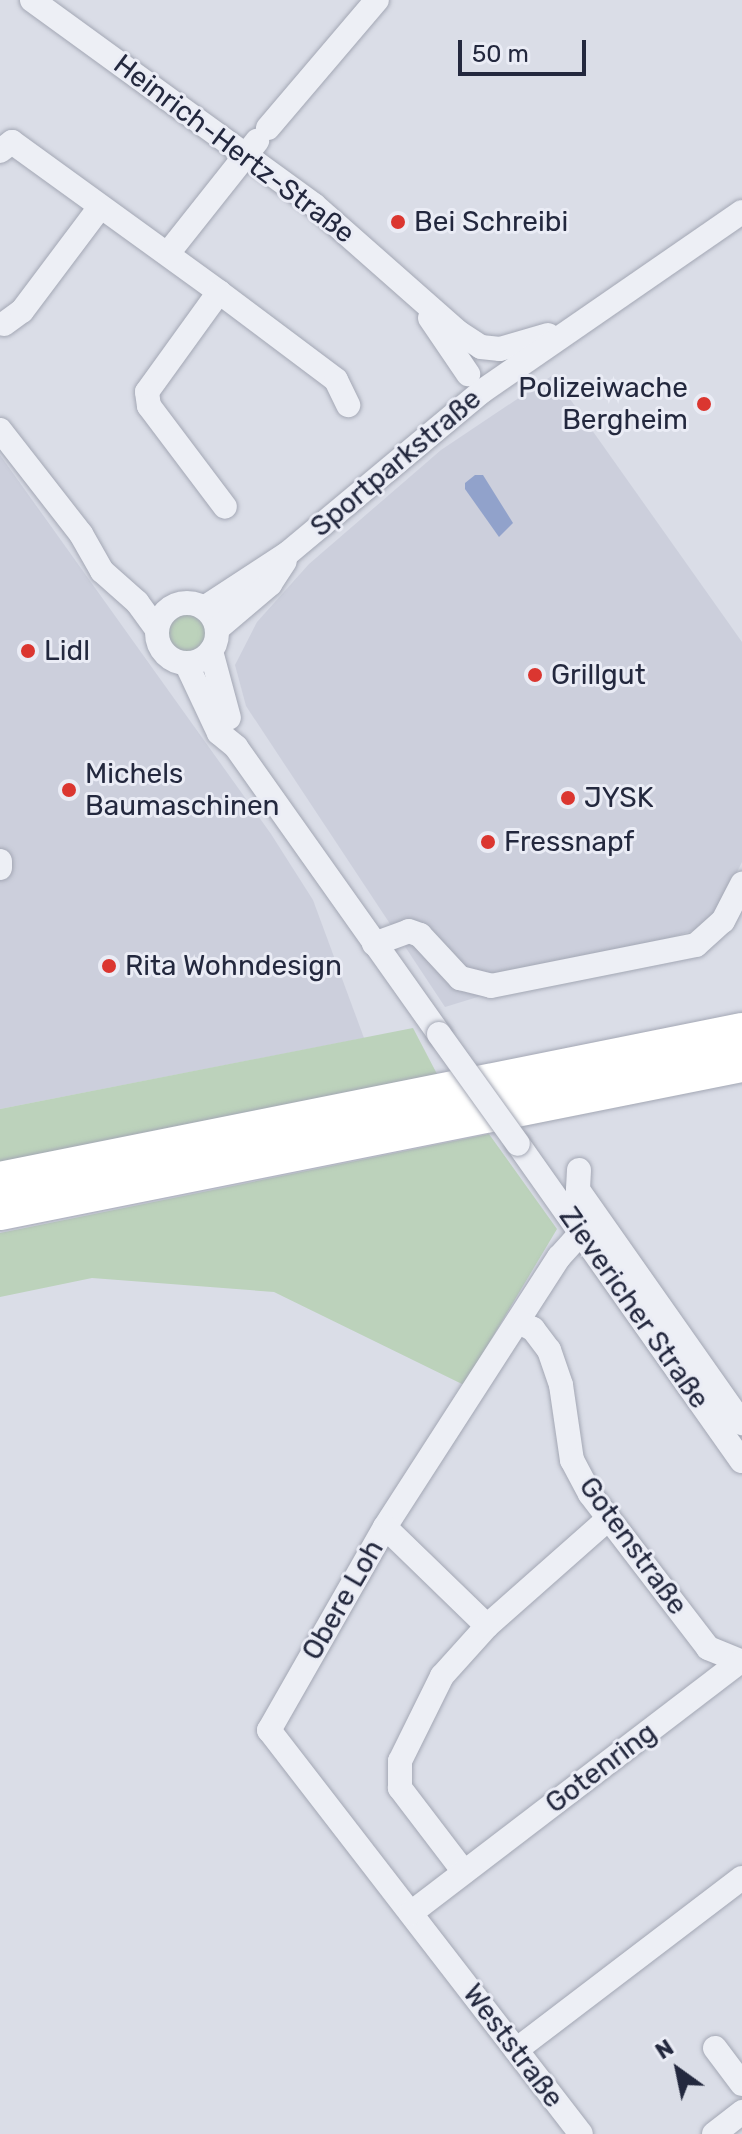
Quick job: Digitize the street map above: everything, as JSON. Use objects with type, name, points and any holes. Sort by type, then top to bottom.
[{"type":"highway","points":[[0,1180],[742,1031]]},
{"type":"highway","points":[[0,1212],[742,1064]]},
{"type":"street","name":"Heinrich-Hertz-Straße","points":[[32,0],[259,139],[426,308],[481,347],[500,349],[566,331]]},
{"type":"street","points":[[169,252],[259,139],[377,0]]},
{"type":"street","points":[[0,151],[12,142],[100,207],[169,252],[336,380],[348,405]]},
{"type":"street","points":[[4,324],[22,311],[100,207]]},
{"type":"street","name":"Sportparkstraße","points":[[210,629],[270,584],[288,553],[426,434],[566,331],[742,212]]},
{"type":"street","points":[[219,292],[147,392],[149,406],[225,507]]},
{"type":"street","name":"Heinrich-Hertz-Straße","points":[[426,308],[468,374]]},
{"type":"street","points":[[0,430],[81,534],[102,571],[137,602],[157,630],[164,653],[186,663],[210,629]]},
{"type":"street","points":[[81,534],[149,591],[179,604],[210,629],[236,747]]},
{"type":"street","points":[[157,630],[164,613],[179,604]]},
{"type":"street","name":"Zievericher Straße","points":[[186,663],[219,733],[236,747],[742,1461]]},
{"type":"street","points":[[0,861],[0,868]]},
{"type":"street","points":[[374,944],[409,931],[420,935],[460,978],[491,986],[696,945],[723,921],[742,884]]},
{"type":"street","name":"Zievericher Straße","points":[[579,1170],[578,1190],[740,1416]]},
{"type":"street","name":"Obere Loh","points":[[446,1958],[269,1730],[385,1527],[580,1234]]},
{"type":"street","name":"Gotenstraße","points":[[519,1322],[533,1329],[549,1350],[561,1385],[572,1460],[608,1519],[708,1648],[740,1663]]},
{"type":"street","points":[[464,1872],[400,1788],[400,1761],[442,1676],[487,1626],[608,1519]]},
{"type":"street","points":[[385,1527],[487,1626]]},
{"type":"street","name":"Gotenring","points":[[411,1913],[740,1663]]},
{"type":"street","points":[[516,2050],[742,1878]]},
{"type":"street","name":"Weststraße","points":[[446,1958],[581,2134]]},
{"type":"street","points":[[715,2048],[742,2084]]},
{"type":"street","points":[[714,2134],[742,2112]]},
{"type":"shaded area","points":[[553,375],[742,642],[742,862],[711,925],[445,1007],[246,706],[235,665],[257,622],[309,564],[441,450]]},
{"type":"shaded area","points":[[0,455],[271,834],[313,900],[364,1038],[0,1109]]},
{"type":"green space","points":[[187,614],[201,619],[206,633],[201,647],[187,652],[173,647],[168,633],[173,619]]},
{"type":"green space","points":[[413,1028],[437,1074],[0,1163],[0,1109]]},
{"type":"green space","points":[[489,1134],[557,1229],[464,1385],[274,1292],[92,1278],[0,1297],[0,1233]]},
{"type":"water","points":[[475,475],[483,475],[513,523],[499,537],[465,489],[465,483]]},
{"type":"place","name":"Bei Schreibi","points":[[398,222]]},
{"type":"place","name":"Polizeiwache Bergheim","points":[[704,404]]},
{"type":"place","name":"Lidl","points":[[28,651]]},
{"type":"place","name":"Grillgut","points":[[535,675]]},
{"type":"place","name":"Michels Baumaschinen","points":[[69,790]]},
{"type":"place","name":"JYSK","points":[[568,798]]},
{"type":"place","name":"Fressnapf","points":[[488,842]]},
{"type":"place","name":"Rita Wohndesign","points":[[109,966]]}]
